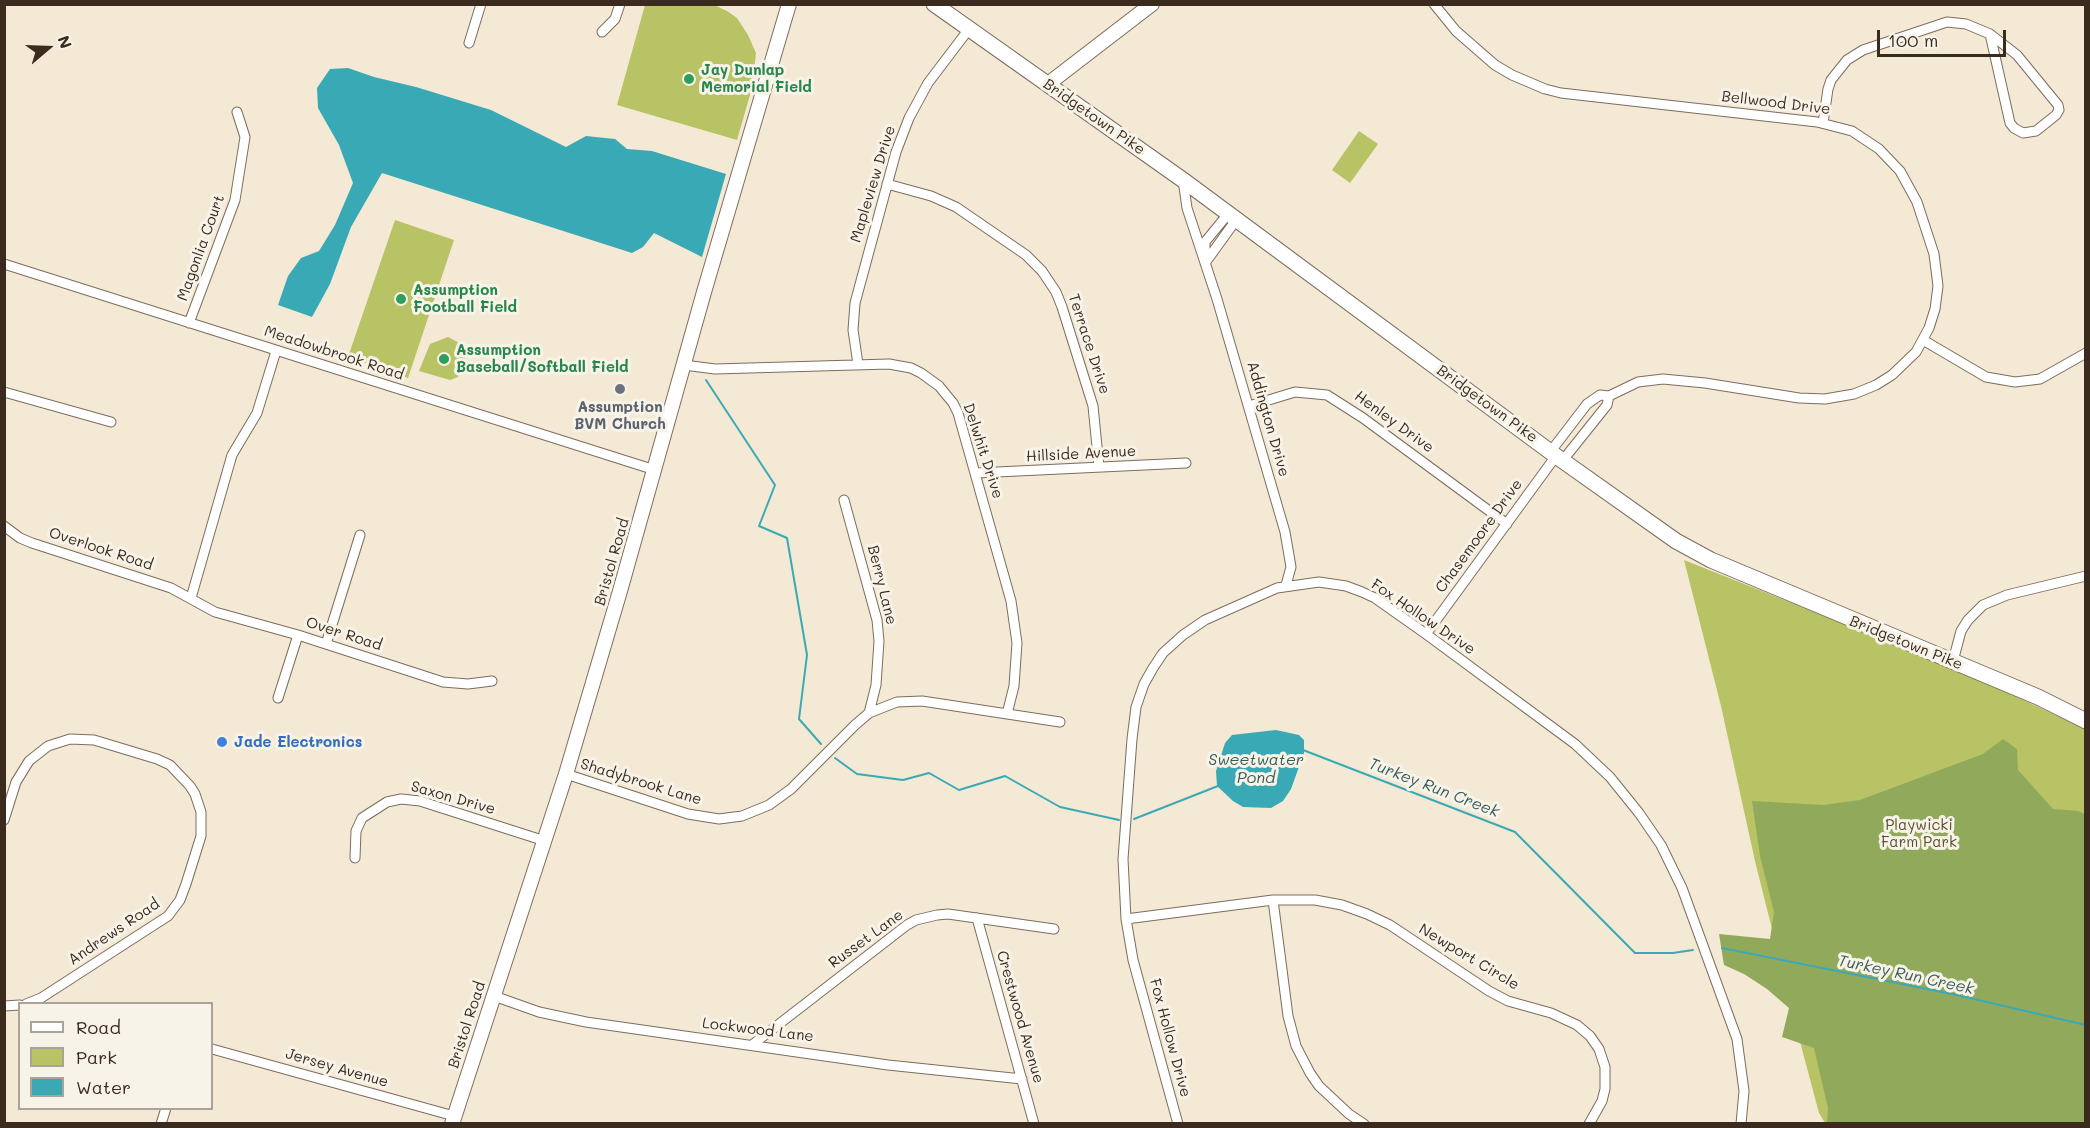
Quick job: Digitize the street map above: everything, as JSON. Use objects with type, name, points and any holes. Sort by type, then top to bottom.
[{"type":"main road","name":"Bristol Road","points":[[453,1120],[566,774],[789,4]]},
{"type":"main road","name":"Bridgetown Pike","points":[[934,4],[1183,180],[1676,541],[1711,560],[2038,697],[2085,721]]},
{"type":"main road","points":[[1048,84],[1152,4]]},
{"type":"street","points":[[469,43],[481,4]]},
{"type":"street","points":[[602,32],[615,19],[620,4]]},
{"type":"street","name":"Bellwood Drive","points":[[1434,4],[1456,31],[1495,64],[1512,75],[1545,89],[1560,93],[1823,123],[1840,127],[1864,138],[1891,160],[1911,189],[1932,246],[1938,286],[1935,309],[1923,340],[1910,357],[1884,380],[1866,390],[1840,398],[1825,399],[1799,398],[1705,383],[1663,379],[1638,382],[1609,396],[1600,395],[1587,404],[1557,455]]},
{"type":"street","points":[[1823,123],[1828,89],[1847,60],[1863,50],[1947,22],[1966,24],[1990,34],[2017,55],[2058,105],[2059,110],[2056,115],[2036,130],[2023,133],[2010,123],[1990,34]]},
{"type":"street","name":"Mapleview Drive","points":[[858,364],[853,330],[854,312],[887,184],[909,118],[928,82],[969,29]]},
{"type":"street","name":"Magonlia Court","points":[[189,323],[235,200],[245,137],[237,112]]},
{"type":"street","name":"Addington Drive","points":[[1183,180],[1187,208],[1286,532],[1291,567],[1286,585]]},
{"type":"street","name":"Terrace Drive","points":[[887,184],[931,196],[956,207],[1026,255],[1042,271],[1056,292],[1062,307],[1093,406],[1099,468]]},
{"type":"street","name":"Addington Drive","points":[[1205,263],[1205,242],[1232,217]]},
{"type":"street","name":"Meadowbrook Road","points":[[4,264],[655,470]]},
{"type":"street","points":[[1923,340],[1986,377],[2015,382],[2040,379],[2085,353]]},
{"type":"street","points":[[191,598],[232,455],[257,413],[276,351]]},
{"type":"street","name":"Delwhit Drive","points":[[684,365],[715,369],[858,364],[900,365],[921,373],[939,386],[958,413],[1011,602],[1016,629],[1016,671],[1007,714]]},
{"type":"street","points":[[4,392],[111,422]]},
{"type":"street","name":"Henley Drive","points":[[1249,406],[1295,392],[1327,395],[1363,418],[1507,524]]},
{"type":"street","points":[[1557,455],[1607,405],[1609,396]]},
{"type":"street","name":"Chasemoore Drive","points":[[1426,634],[1557,455]]},
{"type":"street","name":"Hillside Avenue","points":[[976,474],[1186,464]]},
{"type":"street","name":"Berry Lane","points":[[844,500],[879,640],[876,685],[869,713]]},
{"type":"street","name":"Overlook Road","points":[[4,526],[32,543],[171,588],[191,598]]},
{"type":"street","points":[[326,644],[360,535]]},
{"type":"street","points":[[1953,661],[1961,631],[1983,605],[2007,595],[2085,576]]},
{"type":"street","name":"Fox Hollow Drive","points":[[1178,1124],[1133,960],[1126,919],[1123,859],[1134,717],[1144,684],[1163,653],[1183,635],[1205,621],[1286,585],[1319,582],[1362,591],[1375,598],[1575,744],[1610,777],[1651,829],[1669,859],[1682,888],[1737,1039],[1744,1091],[1741,1124]]},
{"type":"street","name":"Over Road","points":[[191,598],[207,609],[298,635],[443,682],[468,684],[492,681]]},
{"type":"street","points":[[278,698],[298,635]]},
{"type":"street","name":"Shadybrook Lane","points":[[566,774],[688,814],[719,819],[742,816],[769,806],[791,789],[869,713],[897,702],[922,700],[1060,722]]},
{"type":"street","name":"Andrews Road","points":[[4,820],[16,782],[29,761],[48,746],[70,739],[94,740],[170,765],[190,786],[201,812],[201,836],[186,884],[180,900],[168,916],[41,998],[31,1002]]},
{"type":"street","name":"Saxon Drive","points":[[355,858],[356,831],[362,818],[387,802],[401,799],[420,801],[545,841]]},
{"type":"street","name":"Newport Circle","points":[[1126,919],[1295,899],[1322,901],[1367,914],[1390,925],[1489,991],[1518,1005],[1551,1013],[1578,1025],[1590,1036],[1599,1049],[1605,1067],[1605,1089],[1602,1101],[1589,1124]]},
{"type":"street","points":[[1273,900],[1288,1016],[1296,1046],[1319,1086],[1349,1114],[1364,1124]]},
{"type":"street","name":"Russet Lane","points":[[753,1045],[907,925],[927,917],[937,915],[977,918],[1054,929]]},
{"type":"street","name":"Crestwood Avenue","points":[[977,918],[1034,1124]]},
{"type":"street","name":"Lockwood Lane","points":[[494,996],[563,1018],[888,1065],[1022,1079]]},
{"type":"street","name":"Jersey Avenue","points":[[213,1049],[453,1120]]},
{"type":"green space","name":"Jay Dunlap Memorial Field","points":[[712,4],[737,18],[756,53],[752,88],[737,140],[617,105],[645,5]]},
{"type":"green space","points":[[1359,131],[1378,144],[1350,183],[1332,170]]},
{"type":"green space","name":"Assumption Football Field","points":[[395,220],[454,240],[408,378],[348,357]]},
{"type":"green space","name":"Assumption Baseball/Softball Field","points":[[448,337],[469,348],[458,377],[450,380],[419,371],[430,344]]},
{"type":"green space","name":"Playwicki Farm Park","points":[[1684,560],[1960,670],[2085,729],[2085,1123],[1825,1123],[1819,1113],[1803,1053]]},
{"type":"green space","name":"Playwicki Farm Park","points":[[2003,739],[2017,749],[2018,770],[2053,809],[2078,811],[2085,814],[2085,1123],[1827,1123],[1828,1108],[1814,1048],[1782,1037],[1789,1008],[1767,989],[1744,974],[1724,965],[1719,934],[1770,939],[1774,912],[1760,856],[1752,801],[1823,805],[1860,800],[1983,754]]},
{"type":"water","points":[[348,68],[491,110],[566,147],[586,136],[615,139],[627,149],[652,151],[726,174],[702,257],[654,233],[643,247],[632,253],[382,173],[351,227],[330,284],[312,317],[278,305],[288,276],[301,258],[319,251],[335,225],[353,183],[339,145],[318,108],[317,88],[330,69]]},
{"type":"water","name":"Sweetwater Pond","points":[[1276,730],[1299,735],[1304,740],[1304,753],[1291,789],[1283,801],[1271,808],[1243,807],[1217,786],[1216,771],[1225,743],[1232,735]]},
{"type":"waterway","name":"Turkey Run Creek","points":[[706,380],[775,485],[759,526],[787,538],[807,655],[799,719],[821,744]]},
{"type":"waterway","name":"Turkey Run Creek","points":[[1303,750],[1515,832],[1635,953],[1673,953],[1693,950]]},
{"type":"waterway","name":"Turkey Run Creek","points":[[835,758],[857,774],[903,780],[929,773],[959,790],[1005,776],[1060,807],[1119,820]]},
{"type":"waterway","name":"Turkey Run Creek","points":[[1134,819],[1218,786]]},
{"type":"waterway","name":"Turkey Run Creek","points":[[1722,948],[1952,994],[2086,1025]]},
{"type":"place","name":"Jay Dunlap Memorial Field","points":[[689,79]]},
{"type":"place","name":"Assumption Football Field","points":[[401,299]]},
{"type":"place","name":"Assumption Baseball/Softball Field","points":[[444,359]]},
{"type":"place","name":"Assumption BVM Church","points":[[620,389]]},
{"type":"place","name":"Jade Electronics","points":[[222,742]]}]
